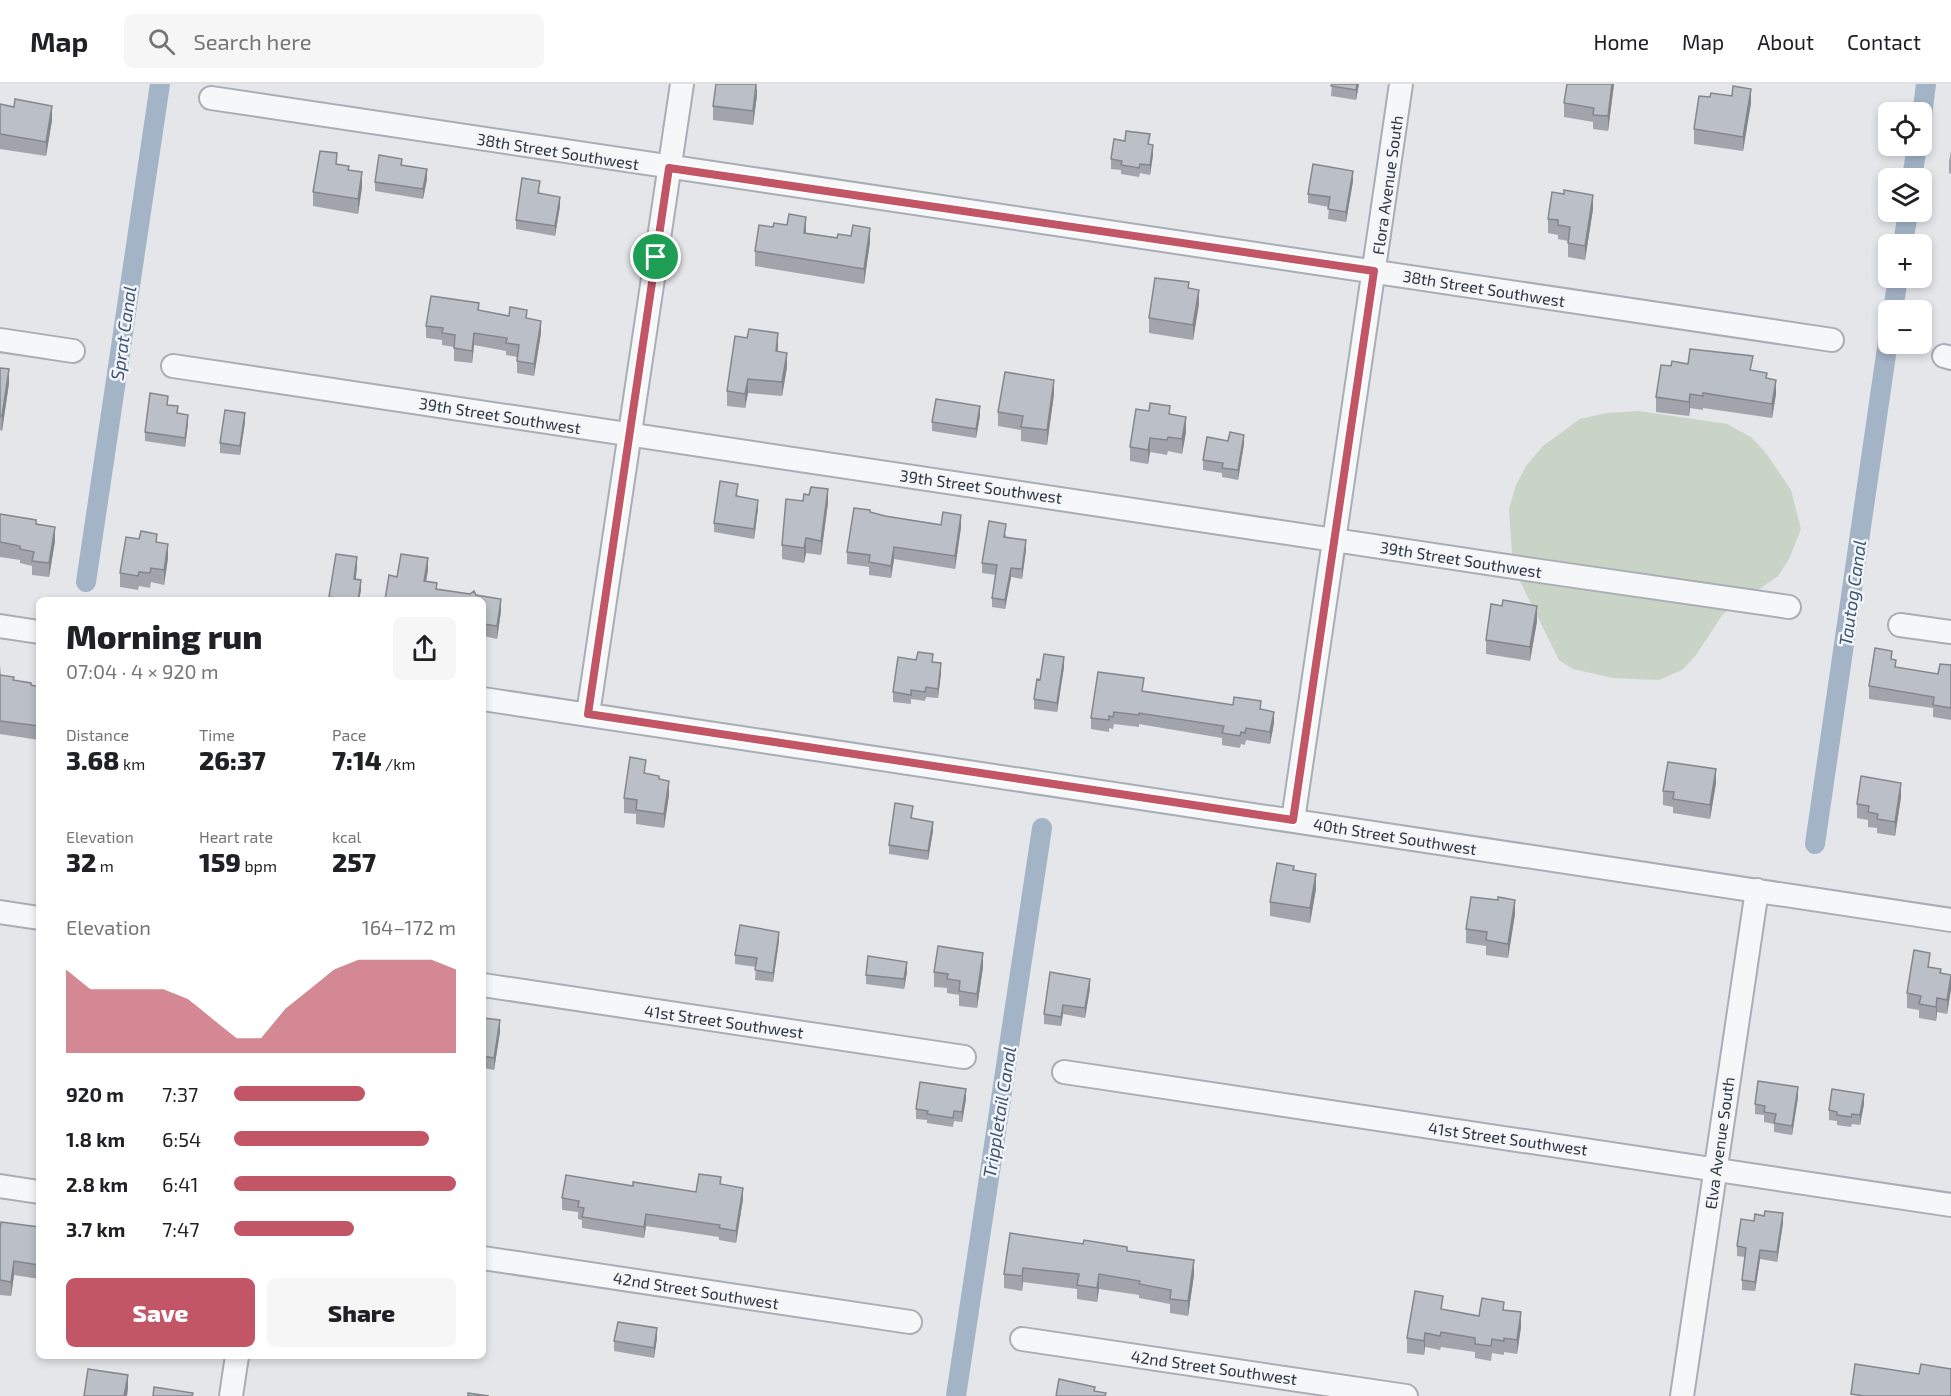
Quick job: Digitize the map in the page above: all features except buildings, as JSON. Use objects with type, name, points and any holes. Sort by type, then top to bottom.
[{"type":"street","points":[[588,714],[682,84]]},
{"type":"street","name":"Flora Avenue South","points":[[1293,820],[1401,84]]},
{"type":"street","name":"38th Street Southwest","points":[[211,98],[1832,340]]},
{"type":"street","points":[[0,340],[73,351]]},
{"type":"street","name":"39th Street Southwest","points":[[172,366],[1334,539],[1547,573],[1789,607]]},
{"type":"street","points":[[1900,625],[1951,632]]},
{"type":"street","points":[[0,626],[36,632]]},
{"type":"street","name":"40th Street Southwest","points":[[486,699],[1951,920]]},
{"type":"street","name":"Elva Avenue South","points":[[1682,1396],[1757,890]]},
{"type":"street","points":[[0,912],[36,918]]},
{"type":"street","name":"41st Street Southwest","points":[[486,985],[964,1057]]},
{"type":"street","name":"41st Street Southwest","points":[[1064,1072],[1951,1205]]},
{"type":"street","points":[[0,1186],[36,1192]]},
{"type":"street","name":"42nd Street Southwest","points":[[486,1258],[910,1322]]},
{"type":"street","name":"42nd Street Southwest","points":[[1022,1339],[1406,1396]]},
{"type":"street","points":[[231,1396],[237,1359]]},
{"type":"shaded area","points":[[1639,411],[1727,424],[1751,437],[1766,453],[1791,490],[1801,529],[1789,559],[1778,576],[1723,614],[1696,655],[1682,670],[1659,680],[1613,678],[1573,669],[1559,660],[1513,567],[1509,509],[1516,485],[1526,466],[1543,446],[1580,419],[1606,413]]},
{"type":"waterway","name":"Sprat Canal","points":[[86,582],[160,84]]},
{"type":"waterway","name":"Tautog Canal","points":[[1924,102],[1926,84]]},
{"type":"waterway","name":"Tautog Canal","points":[[1914,168],[1915,156]]},
{"type":"waterway","name":"Tautog Canal","points":[[1905,234],[1906,222]]},
{"type":"waterway","name":"Tautog Canal","points":[[1895,300],[1896,288]]},
{"type":"waterway","name":"Tautog Canal","points":[[1815,844],[1886,354]]},
{"type":"waterway","name":"Trippletail Canal","points":[[956,1396],[1042,828]]},
{"type":"route","points":[[669,168],[1374,271],[1293,820],[588,714],[656,257],[669,168]]}]
